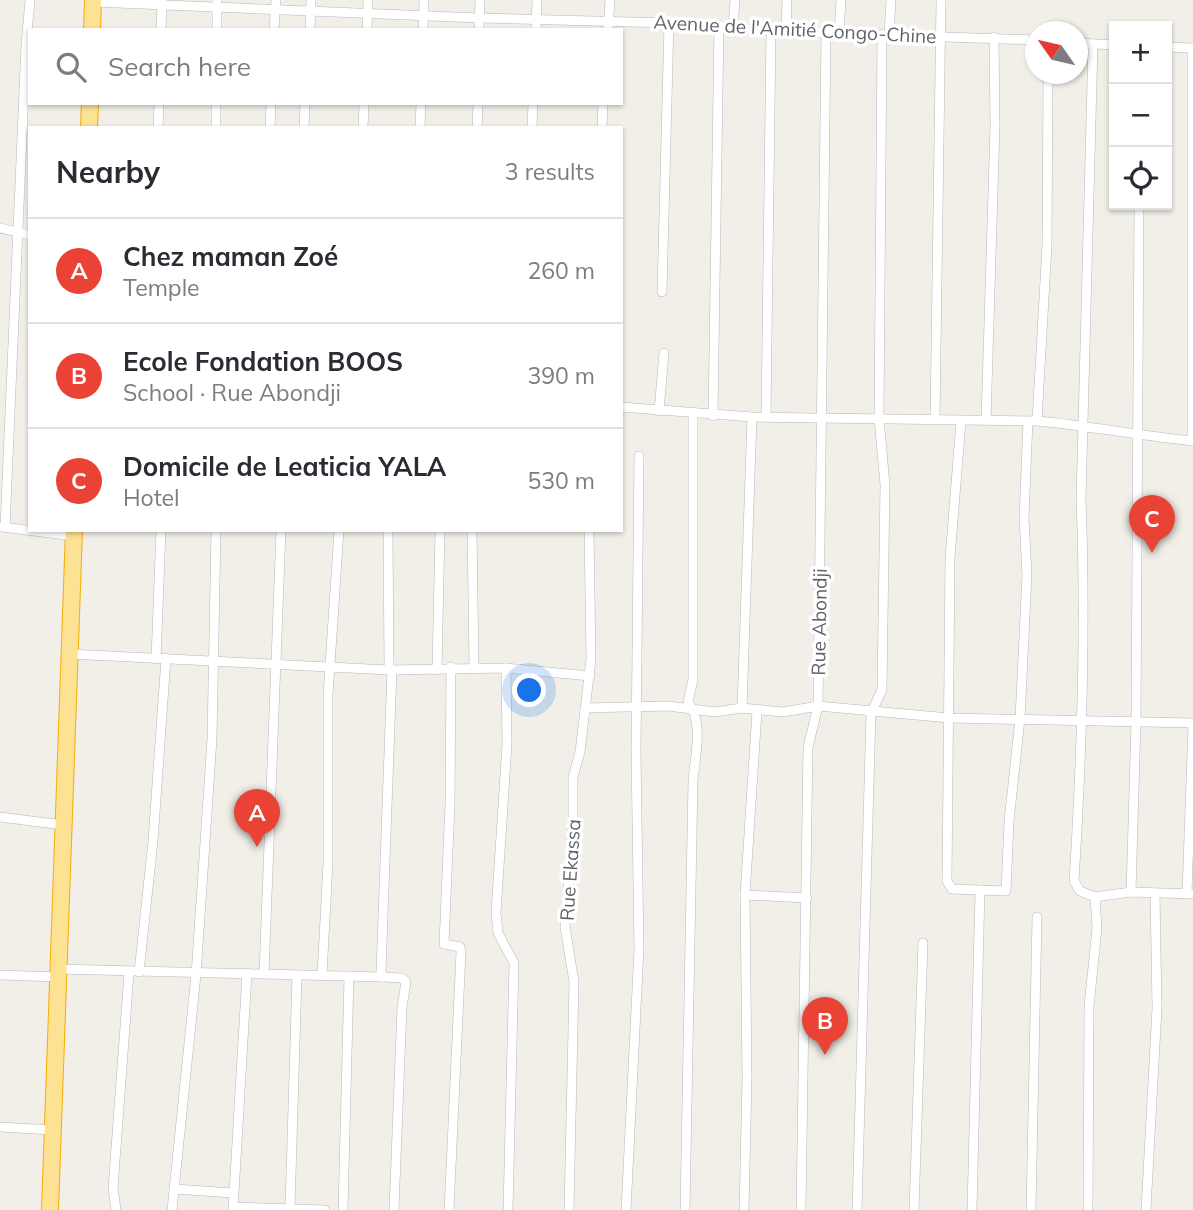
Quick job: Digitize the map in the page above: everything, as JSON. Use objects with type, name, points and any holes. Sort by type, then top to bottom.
[{"type":"highway","points":[[92,28],[93,1]]},
{"type":"highway","points":[[89,126],[90,105]]},
{"type":"highway","points":[[50,1210],[74,533]]},
{"type":"street","points":[[29,28],[30,0]]},
{"type":"street","points":[[310,28],[311,0]]},
{"type":"street","points":[[367,28],[369,0]]},
{"type":"street","points":[[423,28],[424,0]]},
{"type":"street","points":[[479,28],[480,0]]},
{"type":"street","points":[[536,28],[537,0]]},
{"type":"street","points":[[608,26],[610,0]]},
{"type":"street","points":[[733,26],[735,0]]},
{"type":"street","points":[[786,31],[787,0]]},
{"type":"street","points":[[839,34],[841,0]]},
{"type":"street","points":[[858,1210],[871,713],[881,690],[885,485],[879,418],[886,36],[891,0]]},
{"type":"street","points":[[934,421],[941,0]]},
{"type":"street","name":"Avenue de l'Amitié Congo-Chine","points":[[93,1],[275,5],[311,11],[536,19],[608,26],[669,23],[771,31],[1025,39]]},
{"type":"street","points":[[161,28],[162,2]]},
{"type":"street","points":[[217,4],[217,28]]},
{"type":"street","points":[[274,28],[275,5]]},
{"type":"street","points":[[662,292],[669,23]]},
{"type":"street","points":[[712,416],[719,25]]},
{"type":"street","points":[[766,417],[771,31]]},
{"type":"street","name":"Rue Abondji","points":[[801,1210],[808,747],[818,706],[826,33]]},
{"type":"street","points":[[986,420],[995,126],[994,37]]},
{"type":"street","points":[[28,42],[3,527],[28,529]]},
{"type":"street","points":[[1088,44],[1109,45]]},
{"type":"street","points":[[585,708],[639,706],[693,708],[715,712],[742,708],[783,712],[818,706],[948,718],[1081,719],[1193,724],[1190,893],[1131,892],[1095,897],[1080,891],[1074,881],[1081,719],[1083,425],[1094,44]]},
{"type":"street","points":[[623,407],[712,416],[1033,421],[1083,425],[1138,436],[1193,441],[1193,48],[1172,47]]},
{"type":"street","points":[[961,421],[950,558],[947,881],[952,889],[1009,890],[1009,821],[1020,719],[1027,575],[1024,518],[1047,245],[1048,84]]},
{"type":"street","points":[[158,126],[159,105]]},
{"type":"street","points":[[216,105],[216,126]]},
{"type":"street","points":[[270,126],[271,105]]},
{"type":"street","points":[[304,126],[305,105]]},
{"type":"street","points":[[363,126],[364,105]]},
{"type":"street","points":[[420,126],[421,105]]},
{"type":"street","points":[[477,126],[478,105]]},
{"type":"street","points":[[532,126],[533,105]]},
{"type":"street","points":[[602,126],[604,105]]},
{"type":"street","points":[[1131,892],[1136,722],[1139,210]]},
{"type":"street","points":[[0,228],[28,235]]},
{"type":"street","points":[[659,411],[664,353]]},
{"type":"street","points":[[685,1210],[693,781],[697,727],[693,708],[688,702],[692,680],[694,414]]},
{"type":"street","points":[[742,708],[752,417]]},
{"type":"street","points":[[626,1210],[639,949],[636,752],[639,706],[639,456]]},
{"type":"street","points":[[116,1210],[113,1188],[134,972],[153,841],[161,659],[161,532]]},
{"type":"street","points":[[172,1210],[196,975],[212,739],[216,532]]},
{"type":"street","points":[[264,974],[281,532]]},
{"type":"street","points":[[322,975],[328,863],[329,667],[339,532]]},
{"type":"street","points":[[382,977],[391,670],[388,532]]},
{"type":"street","points":[[437,670],[440,532]]},
{"type":"street","points":[[472,532],[474,666]]},
{"type":"street","name":"Rue Ekassa","points":[[569,1210],[574,982],[565,927],[573,822],[573,777],[580,752],[590,676],[593,603],[589,532]]},
{"type":"street","points":[[69,654],[391,670],[437,670],[474,666],[590,676]]},
{"type":"street","points":[[449,1210],[461,952],[460,947],[444,944],[450,817],[452,667]]},
{"type":"street","points":[[506,668],[506,757],[496,913],[498,933],[514,964],[508,1210]]},
{"type":"street","points":[[744,1210],[747,1078],[746,895],[757,711]]},
{"type":"street","points":[[0,817],[63,825]]},
{"type":"street","points":[[972,1210],[980,890]]},
{"type":"street","points":[[1146,1210],[1149,1107],[1157,1008],[1155,893]]},
{"type":"street","points":[[746,895],[807,898]]},
{"type":"street","points":[[1088,1210],[1089,1006],[1098,913],[1095,897]]},
{"type":"street","points":[[1031,1210],[1037,917]]},
{"type":"street","points":[[914,1210],[923,943]]},
{"type":"street","points":[[0,975],[134,972],[402,978],[406,982],[402,1007],[394,1210]]},
{"type":"street","points":[[247,973],[233,1208],[325,1210]]},
{"type":"street","points":[[290,1208],[297,976]]},
{"type":"street","points":[[343,1210],[349,976]]},
{"type":"street","points":[[0,1127],[52,1130]]},
{"type":"street","points":[[174,1189],[233,1193]]},
{"type":"place","name":"Domicile de Leaticia YALA","points":[[1152,553]]},
{"type":"place","name":"Chez maman Zoé","points":[[257,847]]},
{"type":"place","name":"Ecole Fondation BOOS","points":[[825,1055]]}]
